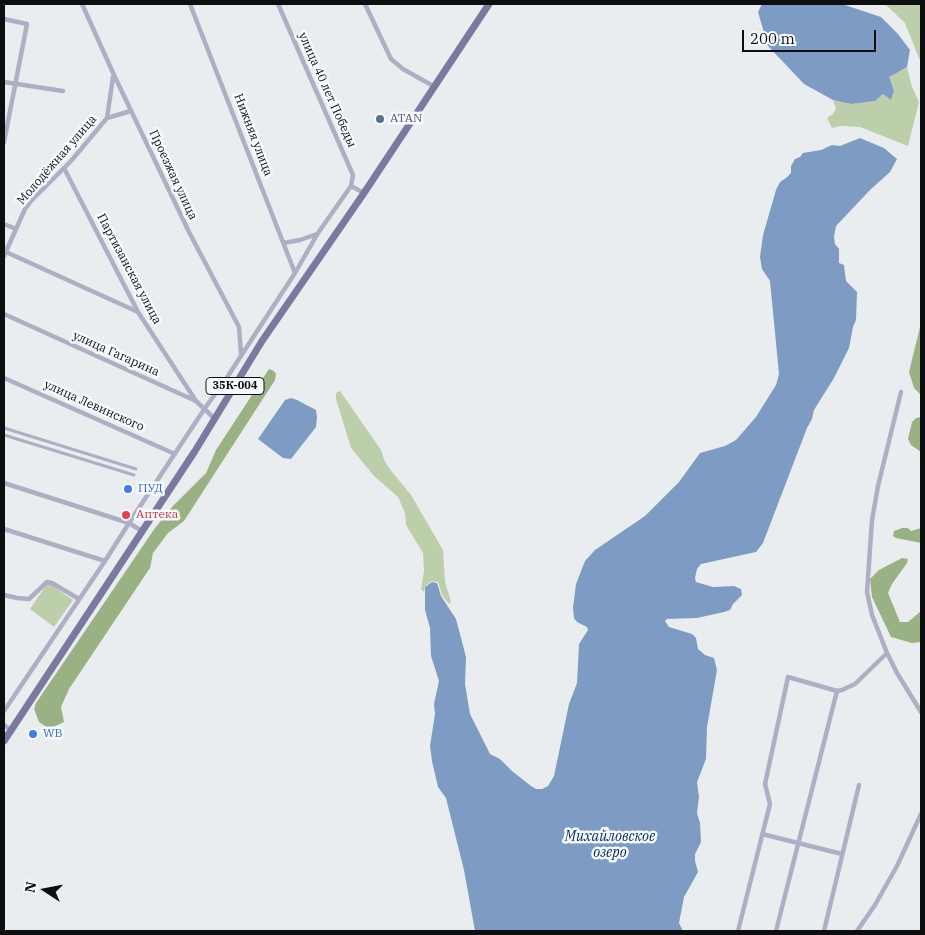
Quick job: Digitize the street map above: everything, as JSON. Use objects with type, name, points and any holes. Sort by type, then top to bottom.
[{"type":"main road","name":"35К-004","points":[[4,741],[215,419],[262,341],[364,194],[489,4]]},
{"type":"street","name":"Проезжая улица","points":[[82,4],[189,232],[239,328],[241,355]]},
{"type":"street","name":"Нижняя улица","points":[[190,4],[296,273]]},
{"type":"street","name":"улица 40 лет Победы","points":[[278,4],[353,175],[352,186]]},
{"type":"street","points":[[365,4],[391,59],[403,69],[435,87]]},
{"type":"street","points":[[4,19],[26,24],[4,142]]},
{"type":"street","name":"Молодёжная улица","points":[[5,254],[31,201],[64,168],[107,118],[114,75]]},
{"type":"street","points":[[4,82],[63,91]]},
{"type":"street","points":[[107,118],[132,111]]},
{"type":"street","name":"Партизанская улица","points":[[64,168],[138,312],[196,401]]},
{"type":"street","points":[[4,711],[106,561],[129,523],[296,273],[318,234],[352,186],[364,194]]},
{"type":"street","points":[[4,224],[16,229]]},
{"type":"street","points":[[284,243],[318,234]]},
{"type":"street","points":[[5,254],[138,312]]},
{"type":"street","name":"улица Гагарина","points":[[4,314],[196,401],[215,419]]},
{"type":"street","name":"улица Левинского","points":[[4,378],[175,454]]},
{"type":"street","points":[[902,392],[880,477],[872,520],[867,579],[869,604],[887,653],[921,712]]},
{"type":"street","points":[[4,428],[136,469]]},
{"type":"street","points":[[4,435],[134,475]]},
{"type":"street","points":[[67,454],[69,448]]},
{"type":"street","points":[[117,470],[120,464]]},
{"type":"street","points":[[4,483],[129,523],[142,531]]},
{"type":"street","points":[[4,529],[106,561]]},
{"type":"street","points":[[4,594],[29,599],[47,582],[79,599]]},
{"type":"street","points":[[738,931],[770,804],[765,784],[788,677],[837,690],[855,684],[887,653]]},
{"type":"street","points":[[776,931],[837,690]]},
{"type":"street","points":[[4,725],[11,730]]},
{"type":"street","points":[[824,931],[859,785]]},
{"type":"street","points":[[857,931],[875,905],[897,866],[921,814]]},
{"type":"street","points":[[762,834],[842,854]]},
{"type":"green space","points":[[885,4],[921,4],[921,63],[905,23]]},
{"type":"green space","points":[[907,67],[912,87],[919,102],[908,146],[860,127],[840,126],[832,128],[827,118],[836,109],[833,100],[851,104],[875,101],[883,94],[891,100],[894,91],[888,77]]},
{"type":"green space","points":[[921,323],[921,395],[914,388],[909,372]]},
{"type":"green space","points":[[269,369],[276,374],[275,380],[184,521],[168,533],[153,553],[150,568],[69,689],[61,707],[64,722],[49,729],[39,722],[34,709],[36,703],[155,528],[173,506],[206,473],[216,450]]},
{"type":"green space","points":[[340,391],[381,450],[385,462],[411,495],[443,550],[445,582],[451,602],[449,604],[442,595],[438,582],[432,581],[425,586],[424,592],[421,589],[424,571],[423,553],[406,525],[405,513],[398,497],[374,476],[351,448],[336,399],[337,392]]},
{"type":"green space","points":[[921,417],[921,452],[911,445],[908,439],[912,422],[916,418]]},
{"type":"green space","points":[[908,528],[911,531],[921,528],[921,543],[893,536],[894,531]]},
{"type":"green space","points":[[902,558],[908,559],[907,563],[888,593],[900,622],[908,622],[921,611],[921,642],[912,643],[891,637],[872,597],[870,579],[879,570]]},
{"type":"green space","points":[[47,584],[52,585],[73,600],[54,627],[30,609]]},
{"type":"water","points":[[762,4],[842,4],[881,17],[898,34],[910,50],[907,67],[889,77],[894,91],[891,100],[883,94],[875,101],[851,104],[833,100],[804,84],[768,46],[758,12]]},
{"type":"water","name":"Михайловское озеро","points":[[860,138],[884,148],[897,159],[890,172],[836,226],[834,237],[835,244],[839,249],[839,263],[844,265],[846,281],[857,292],[856,320],[849,348],[834,378],[814,410],[763,543],[756,552],[701,564],[697,569],[696,582],[713,587],[734,586],[741,589],[742,595],[730,610],[697,618],[667,619],[665,621],[669,627],[692,634],[696,638],[698,649],[705,655],[714,658],[717,670],[707,727],[706,759],[697,782],[699,797],[697,813],[700,823],[701,842],[695,854],[698,872],[684,897],[679,923],[683,931],[475,931],[464,870],[446,798],[438,787],[432,761],[430,746],[435,714],[434,704],[439,681],[431,656],[430,628],[425,610],[425,587],[432,582],[437,583],[441,596],[456,619],[466,657],[465,684],[470,714],[490,754],[500,759],[512,771],[536,789],[548,786],[554,776],[569,704],[577,683],[579,644],[588,630],[587,627],[577,622],[574,618],[573,608],[576,584],[585,561],[595,550],[645,516],[679,482],[700,453],[725,446],[736,440],[756,417],[776,385],[779,374],[770,281],[762,269],[760,257],[763,235],[776,190],[780,182],[791,173],[791,166],[795,159],[803,153],[821,150],[832,145],[840,146]]},
{"type":"water","points":[[291,398],[316,410],[317,417],[316,427],[291,459],[283,458],[258,439],[285,400]]},
{"type":"place","name":"ATAN","points":[[380,119]]},
{"type":"place","name":"ПУД","points":[[128,489]]},
{"type":"place","name":"Аптека","points":[[126,515]]},
{"type":"place","name":"WB","points":[[33,734]]}]
